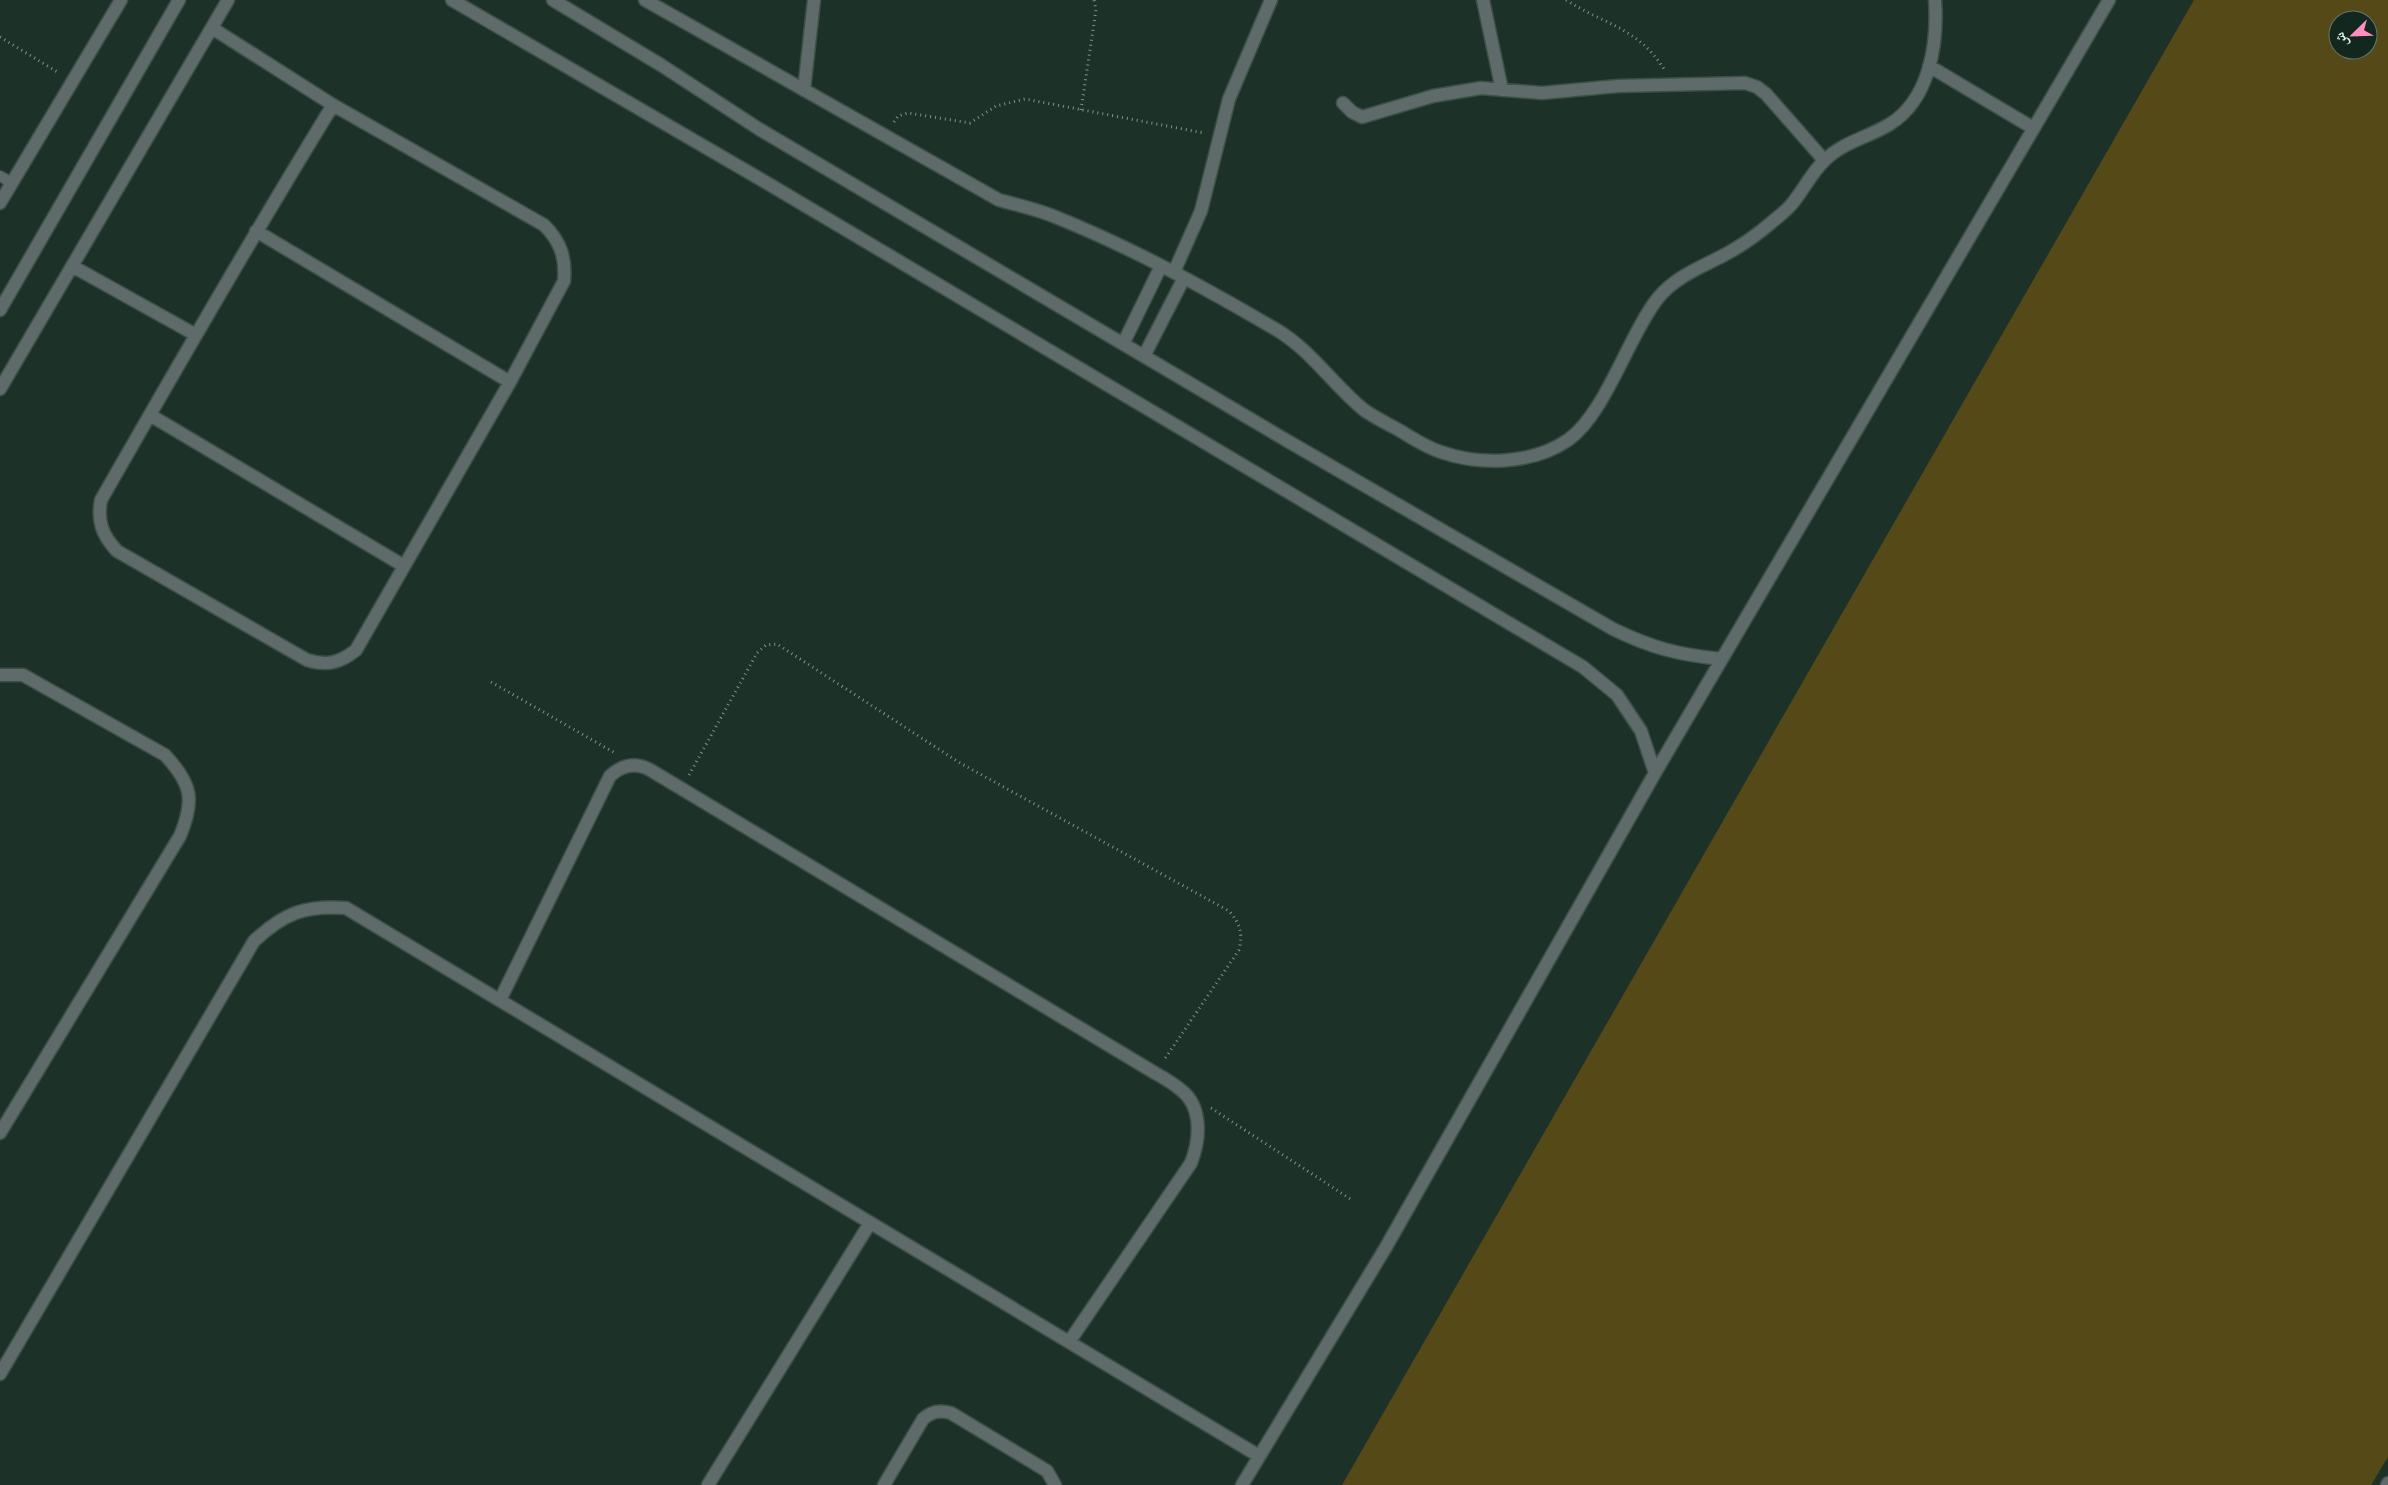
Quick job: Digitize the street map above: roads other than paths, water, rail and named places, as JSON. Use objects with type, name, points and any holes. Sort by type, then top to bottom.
[{"type":"street","points":[[0,203],[121,0]]},
{"type":"street","points":[[0,310],[180,0]]},
{"type":"street","points":[[0,389],[228,0]]},
{"type":"street","points":[[452,0],[775,188],[1583,667],[1617,695],[1632,717],[1641,731],[1655,773]]},
{"type":"street","points":[[553,0],[661,65],[759,129],[1123,344],[1613,629],[1648,645],[1675,653],[1722,659]]},
{"type":"street","points":[[645,0],[999,200],[1052,215],[1179,275],[1297,343],[1366,412],[1426,446],[1440,452],[1471,459],[1503,460],[1519,458],[1556,446],[1580,429],[1604,395],[1642,321],[1660,295],[1686,274],[1727,254],[1756,235],[1789,208],[1824,160],[1842,147],[1892,123],[1911,106],[1929,66],[1936,23],[1935,0]]},
{"type":"street","points":[[804,90],[814,0]]},
{"type":"street","points":[[1144,356],[1179,275],[1199,217],[1218,135],[1237,76],[1271,0]]},
{"type":"street","points":[[1483,0],[1502,90]]},
{"type":"street","points":[[1242,1485],[1386,1247],[1655,773],[2109,0]]},
{"type":"street","points":[[212,28],[333,105],[544,226],[554,236],[562,250],[566,267],[564,281],[510,382],[356,650],[346,658],[333,663],[320,664],[307,660],[117,551],[107,540],[101,528],[99,513],[101,500],[256,231],[333,105]]},
{"type":"street","points":[[1929,66],[2033,128]]},
{"type":"street","points":[[1343,102],[1352,112],[1362,116],[1456,90],[1481,88],[1542,93],[1618,86],[1745,82],[1757,87],[1824,160]]},
{"type":"street","points":[[256,231],[510,382]]},
{"type":"street","points":[[72,266],[196,335]]},
{"type":"street","points":[[1123,344],[1161,266]]},
{"type":"street","points":[[150,415],[404,566]]},
{"type":"street","points":[[0,675],[23,675],[165,755],[181,772],[189,793],[188,816],[180,836],[0,1132]]},
{"type":"street","points":[[500,1000],[610,776],[625,766],[644,766],[682,788],[1183,1090],[1189,1099],[1198,1125],[1195,1152],[1191,1163],[1069,1342]]},
{"type":"street","points":[[0,1374],[254,941],[273,923],[296,912],[321,906],[346,908],[1260,1456]]},
{"type":"street","points":[[708,1485],[870,1222]]},
{"type":"street","points":[[884,1485],[923,1419],[928,1414],[944,1411],[951,1413],[1046,1471],[1054,1485]]},
{"type":"lane","points":[[0,176],[12,183]]}]
